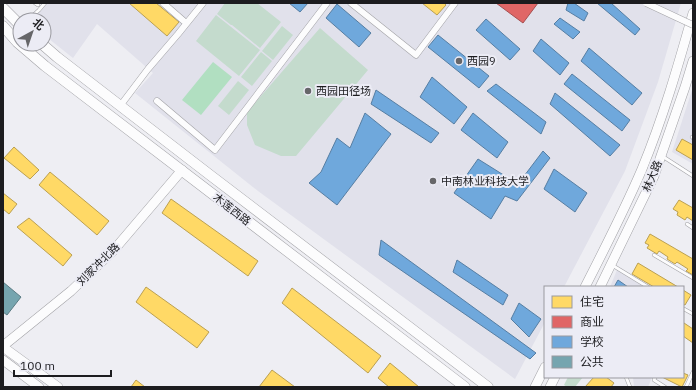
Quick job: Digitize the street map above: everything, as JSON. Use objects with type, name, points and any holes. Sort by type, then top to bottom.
[{"type":"main road","points":[[3,8],[12,17]]},
{"type":"main road","points":[[586,286],[616,226],[642,169],[668,98],[693,13]]},
{"type":"main road","name":"木莲西路","points":[[3,26],[17,42],[46,66],[465,387]]},
{"type":"main road","name":"木莲西路","points":[[52,52],[120,106],[488,387]]},
{"type":"main road","name":"林大路","points":[[600,286],[654,176],[693,61]]},
{"type":"main road","name":"刘家冲北路","points":[[3,339],[66,290],[110,248],[180,169]]},
{"type":"main road","name":"刘家冲北路","points":[[3,347],[71,291],[113,251],[180,169]]},
{"type":"main road","points":[[3,347],[58,387]]},
{"type":"main road","points":[[3,360],[39,387]]},
{"type":"main road","points":[[535,387],[544,369]]},
{"type":"main road","points":[[550,387],[554,378]]},
{"type":"street","points":[[163,3],[186,23]]},
{"type":"street","points":[[120,106],[148,69],[203,3]]},
{"type":"street","points":[[156,102],[215,150],[327,3]]},
{"type":"street","points":[[351,3],[416,55],[455,3]]},
{"type":"street","points":[[646,3],[693,25]]},
{"type":"lane","points":[[37,12],[45,3]]},
{"type":"lane","points":[[661,155],[693,176]]},
{"type":"lane","points":[[687,224],[693,228]]},
{"type":"lane","points":[[654,255],[693,278]]},
{"type":"lane","points":[[611,264],[646,286]]},
{"type":"lane","points":[[684,310],[693,314]]},
{"type":"lane","points":[[686,387],[693,372]]},
{"type":"lane","points":[[655,378],[654,380],[656,382],[665,387]]},
{"type":"shaded area","name":"中南林业科技大学","points":[[47,3],[681,3],[658,82],[625,171],[565,286],[544,286],[544,324],[515,379],[258,191],[135,93],[153,73],[97,24],[73,58],[52,41],[52,12],[40,12]]},
{"type":"shaded area","points":[[225,3],[257,3],[281,22],[260,48],[217,14]]},
{"type":"shaded area","points":[[216,15],[260,50],[239,76],[196,41]]},
{"type":"shaded area","points":[[282,26],[293,35],[273,60],[262,51]]},
{"type":"shaded area","name":"西园田径场","points":[[320,28],[368,70],[296,156],[281,156],[255,145],[247,125],[247,112]]},
{"type":"shaded area","points":[[261,52],[272,61],[252,86],[241,77]]},
{"type":"shaded area","points":[[213,62],[232,77],[201,115],[182,100]]},
{"type":"shaded area","points":[[238,81],[249,90],[229,115],[218,106]]},
{"type":"shaded area","points":[[693,87],[693,164],[672,152]]},
{"type":"shaded area","points":[[617,270],[642,286],[610,286]]},
{"type":"shaded area","points":[[568,378],[582,378],[575,387],[567,387],[564,385]]},
{"type":"shaded area","points":[[633,378],[652,378],[648,387],[634,387]]},
{"type":"building: 住宅","points":[[129,3],[156,3],[179,22],[167,36]]},
{"type":"building: 住宅","points":[[422,3],[444,3],[446,5],[437,15]]},
{"type":"building: 住宅","points":[[682,139],[693,145],[693,160],[676,150]]},
{"type":"building: 住宅","points":[[14,147],[39,170],[30,179],[4,158]]},
{"type":"building: 住宅","points":[[50,172],[109,221],[97,235],[39,185]]},
{"type":"building: 住宅","points":[[3,193],[17,204],[9,214],[3,209]]},
{"type":"building: 住宅","points":[[171,199],[258,261],[248,276],[162,213]]},
{"type":"building: 住宅","points":[[679,200],[693,208],[693,221],[687,217],[685,220],[677,215],[678,212],[673,209]]},
{"type":"building: 住宅","points":[[29,218],[72,255],[63,266],[17,227]]},
{"type":"building: 住宅","points":[[650,234],[693,259],[693,275],[686,271],[688,269],[677,262],[675,264],[659,251],[657,254],[647,248],[649,245],[645,243]]},
{"type":"building: 住宅","points":[[638,263],[676,286],[652,286],[632,274]]},
{"type":"building: 住宅","points":[[146,287],[209,332],[197,348],[136,302]]},
{"type":"building: 住宅","points":[[292,288],[381,356],[368,373],[282,303]]},
{"type":"building: 住宅","points":[[684,291],[691,295],[684,304]]},
{"type":"building: 住宅","points":[[684,323],[693,329],[693,343],[684,337]]},
{"type":"building: 住宅","points":[[390,363],[419,387],[389,387],[378,378]]},
{"type":"building: 住宅","points":[[272,370],[295,387],[259,387]]},
{"type":"building: 住宅","points":[[684,373],[688,375],[682,387],[664,378],[684,378]]},
{"type":"building: 住宅","points":[[593,378],[607,378],[614,383],[611,387],[585,387]]},
{"type":"building: 住宅","points":[[136,380],[145,387],[131,387]]},
{"type":"building: 商业","points":[[496,3],[538,3],[523,23]]},
{"type":"building: 学校","points":[[289,3],[308,3],[300,12]]},
{"type":"building: 学校","points":[[568,3],[574,3],[588,13],[584,21],[566,10]]},
{"type":"building: 学校","points":[[597,3],[611,3],[640,29],[635,35]]},
{"type":"building: 学校","points":[[337,4],[371,33],[359,47],[326,18]]},
{"type":"building: 学校","points":[[560,18],[580,32],[573,39],[554,24]]},
{"type":"building: 学校","points":[[486,19],[520,49],[510,60],[476,30]]},
{"type":"building: 学校","name":"西园9","points":[[438,35],[489,76],[479,88],[428,47]]},
{"type":"building: 学校","points":[[541,39],[569,63],[560,75],[533,51]]},
{"type":"building: 学校","points":[[589,48],[642,93],[632,105],[581,61]]},
{"type":"building: 学校","points":[[572,74],[630,120],[622,131],[564,84]]},
{"type":"building: 学校","points":[[432,77],[467,107],[454,124],[420,97]]},
{"type":"building: 学校","points":[[496,84],[546,122],[541,134],[487,91]]},
{"type":"building: 学校","points":[[376,90],[439,133],[431,143],[371,104]]},
{"type":"building: 学校","points":[[555,93],[620,145],[610,156],[550,104]]},
{"type":"building: 学校","points":[[365,113],[391,134],[337,205],[309,183],[321,172],[337,138],[350,148]]},
{"type":"building: 学校","points":[[473,113],[508,142],[497,158],[461,130]]},
{"type":"building: 学校","points":[[543,151],[550,158],[517,201],[505,196],[491,219],[454,193],[478,159],[518,184]]},
{"type":"building: 学校","points":[[554,169],[587,193],[575,212],[544,189]]},
{"type":"building: 学校","points":[[381,240],[536,353],[530,359],[379,255]]},
{"type":"building: 学校","points":[[457,260],[508,295],[503,305],[453,272]]},
{"type":"building: 学校","points":[[618,280],[627,286],[615,286]]},
{"type":"building: 学校","points":[[519,303],[541,319],[529,337],[511,319]]},
{"type":"building: 公共","points":[[3,282],[21,297],[7,315],[3,312]]},
{"type":"place","name":"西园9","points":[[459,61]]},
{"type":"place","name":"西园田径场","points":[[308,91]]},
{"type":"place","name":"中南林业科技大学","points":[[433,181]]}]
